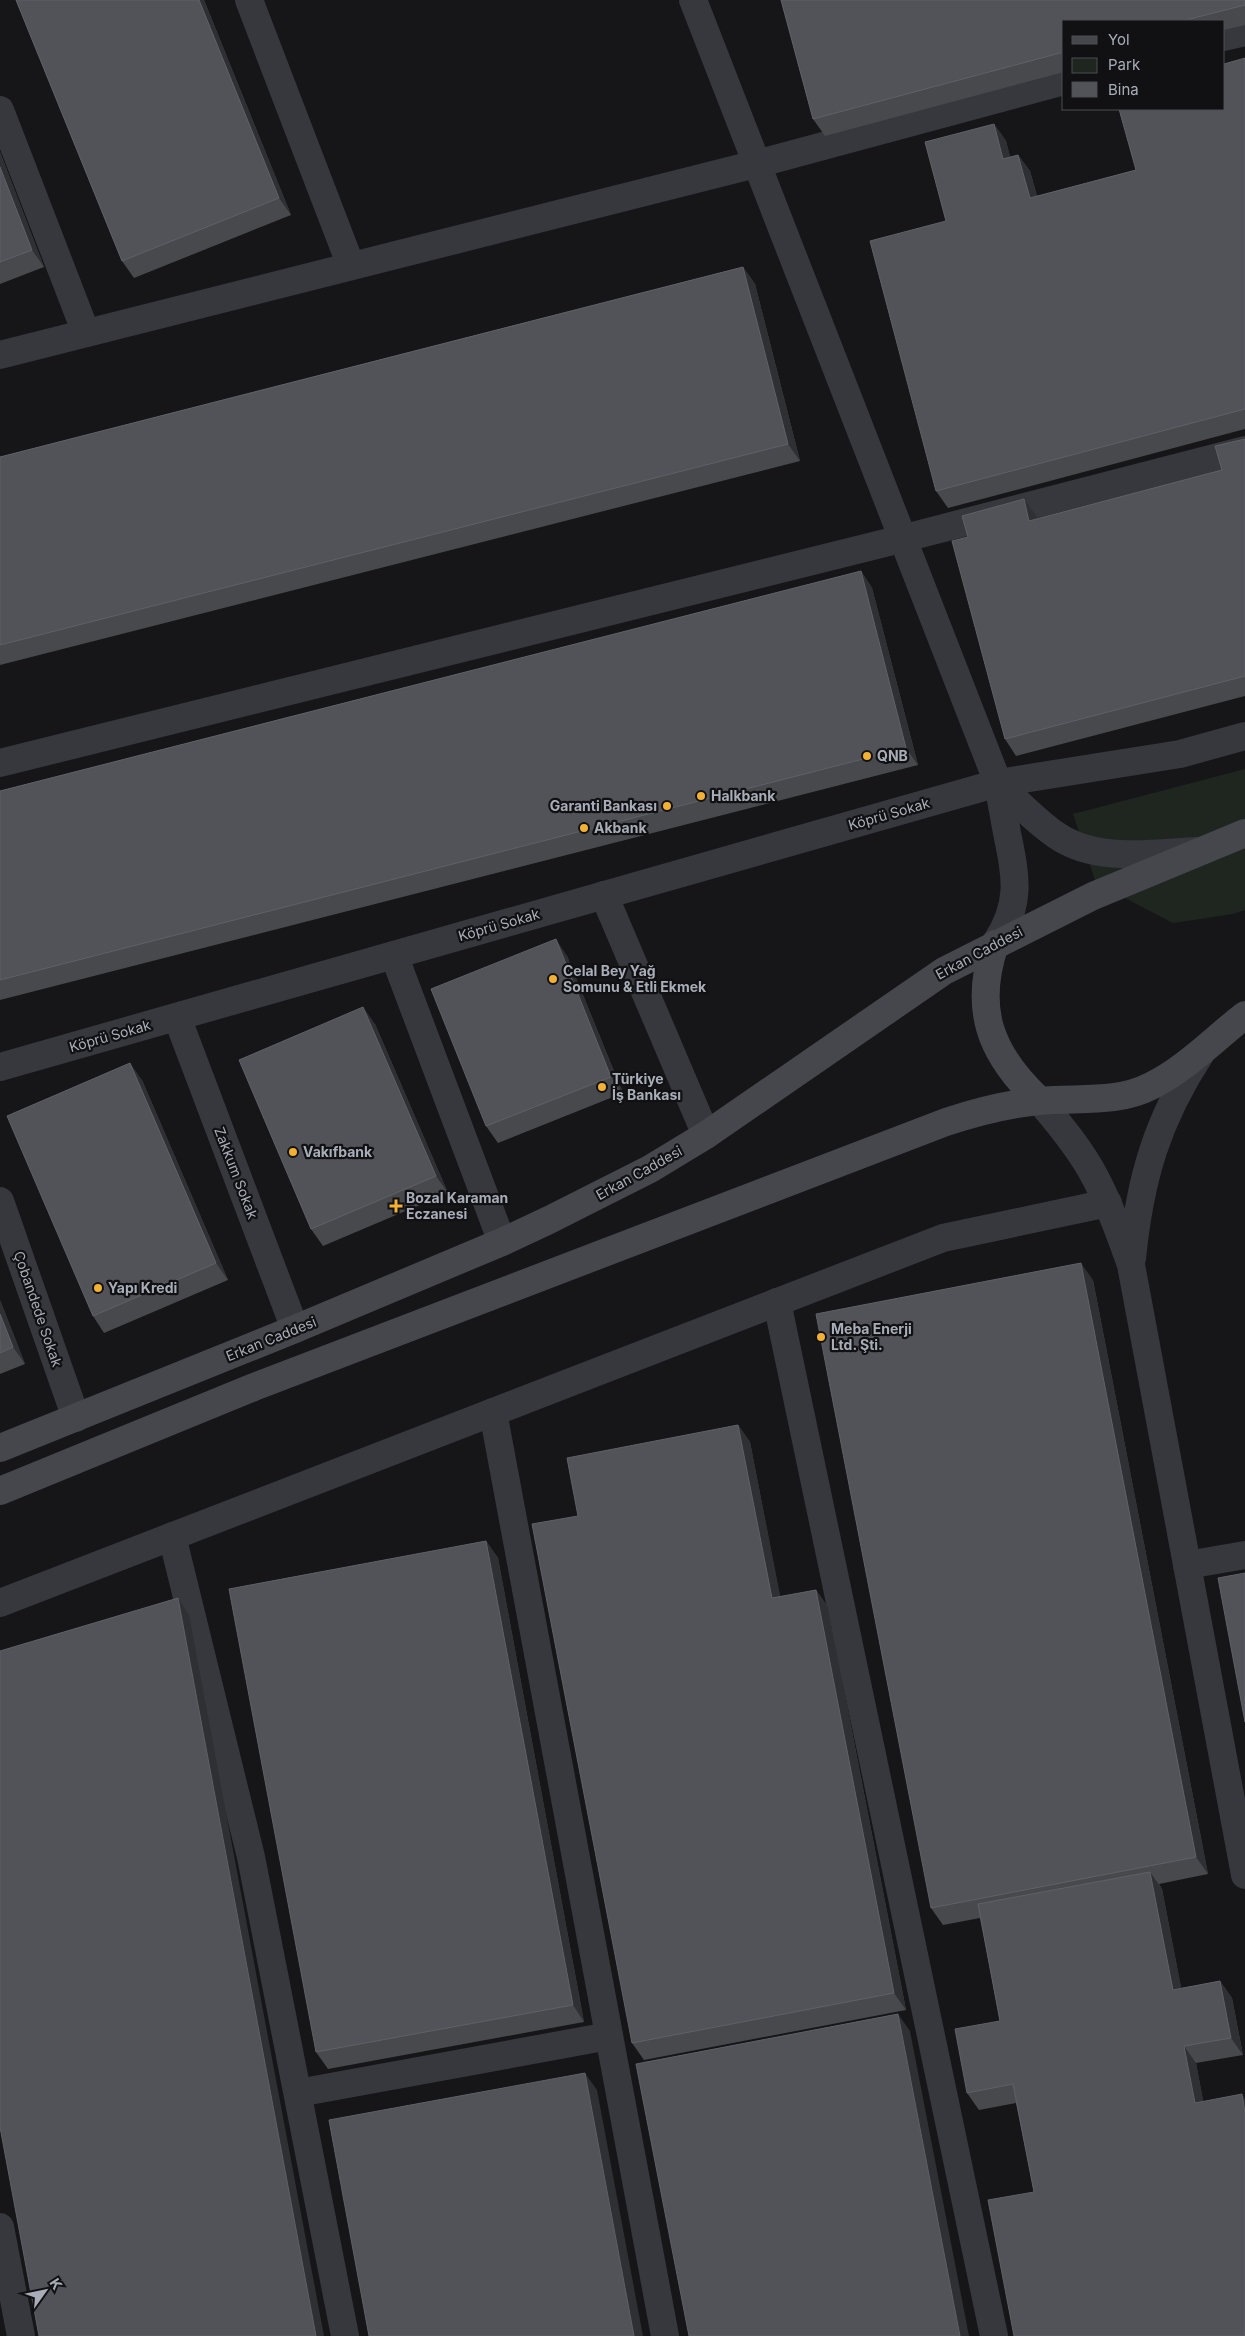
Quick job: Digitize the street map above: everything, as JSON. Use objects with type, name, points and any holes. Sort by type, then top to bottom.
[{"type":"main road","name":"Erkan Caddesi","points":[[0,1448],[295,1329],[502,1242],[650,1169],[760,1100],[900,999],[944,971],[1093,896],[1245,833]]},
{"type":"main road","points":[[995,944],[987,968],[985,986],[985,1006],[990,1028],[1008,1065],[1019,1081],[1039,1100]]},
{"type":"main road","points":[[0,1491],[254,1387],[946,1122],[980,1111],[1039,1100],[1101,1100],[1130,1094],[1150,1087],[1202,1052],[1245,1014]]},
{"type":"street","points":[[248,0],[351,266]]},
{"type":"street","points":[[693,0],[998,783],[1013,864],[1016,895],[1007,926],[995,944]]},
{"type":"street","points":[[1225,37],[1245,32]]},
{"type":"street","points":[[0,355],[756,164],[1062,82]]},
{"type":"street","points":[[0,110],[86,333]]},
{"type":"street","points":[[0,763],[902,539],[1245,450]]},
{"type":"street","name":"Köprü Sokak","points":[[0,1067],[998,783],[1180,754],[1245,736]]},
{"type":"street","points":[[998,783],[1042,824],[1057,836],[1074,844],[1098,852],[1122,854],[1200,851]]},
{"type":"street","points":[[604,895],[706,1135]]},
{"type":"street","points":[[394,955],[502,1242]]},
{"type":"street","name":"Zakkum Sokak","points":[[177,1016],[295,1329]]},
{"type":"street","points":[[1131,1265],[1135,1228],[1145,1174],[1152,1149],[1174,1098],[1202,1052]]},
{"type":"street","points":[[1039,1100],[1082,1156],[1108,1203],[1131,1265],[1245,1875]]},
{"type":"street","name":"Çobandede Sokak","points":[[0,1201],[76,1418]]},
{"type":"street","points":[[0,1603],[943,1238],[1108,1203]]},
{"type":"street","points":[[777,1302],[994,2336]]},
{"type":"street","points":[[493,1412],[665,2336]]},
{"type":"street","points":[[172,1536],[251,1857],[345,2336]]},
{"type":"street","points":[[1187,1566],[1245,1555]]},
{"type":"street","points":[[298,2093],[609,2036]]},
{"type":"street","points":[[0,2227],[21,2336]]},
{"type":"green space","points":[[1245,769],[1245,910],[1233,914],[1173,923],[1096,883],[1073,814]]},
{"type":"building","points":[[16,0],[199,0],[279,198],[122,261]]},
{"type":"building","points":[[781,0],[1245,0],[1245,5],[1186,20],[1062,20],[1062,53],[813,119]]},
{"type":"building","points":[[1245,58],[1245,409],[936,491],[870,241],[946,221],[925,142],[994,124],[1003,159],[1018,155],[1030,198],[1136,170],[1119,110],[1225,110],[1225,64]]},
{"type":"building","points":[[0,167],[32,250],[0,262]]},
{"type":"building","points":[[743,267],[788,444],[0,645],[0,457]]},
{"type":"building","points":[[1245,439],[1245,676],[1005,739],[952,541],[968,537],[962,516],[1024,499],[1029,521],[1222,470],[1215,446]]},
{"type":"building","points":[[861,571],[906,748],[0,980],[0,791]]},
{"type":"building","points":[[556,939],[611,1077],[486,1126],[431,989]]},
{"type":"building","points":[[363,1007],[436,1176],[311,1229],[239,1060]]},
{"type":"building","points":[[130,1063],[216,1263],[93,1316],[7,1116]]},
{"type":"building","points":[[1081,1263],[1196,1857],[931,1908],[816,1314]]},
{"type":"building","points":[[0,1314],[13,1347],[0,1353]]},
{"type":"building","points":[[738,1425],[772,1598],[816,1590],[894,1993],[632,2043],[532,1524],[578,1516],[567,1458]]},
{"type":"building","points":[[486,1541],[573,2005],[316,2052],[229,1589]]},
{"type":"building","points":[[1245,1573],[1245,1722],[1218,1578]]},
{"type":"building","points":[[178,1598],[316,2336],[39,2336],[0,2127],[0,1651]]},
{"type":"building","points":[[1150,1872],[1173,1990],[1220,1981],[1231,2038],[1184,2046],[1195,2103],[1242,2094],[1245,2112],[1245,2336],[1014,2336],[988,2200],[1034,2192],[1013,2084],[967,2093],[955,2029],[1000,2021],[978,1904]]},
{"type":"building","points":[[898,2014],[960,2336],[689,2336],[636,2064]]},
{"type":"building","points":[[585,2073],[634,2336],[369,2336],[329,2120]]},
{"type":"place","name":"QNB","points":[[867,756]]},
{"type":"place","name":"Halkbank","points":[[701,796]]},
{"type":"place","name":"Garanti Bankası","points":[[667,806]]},
{"type":"place","name":"Akbank","points":[[584,828]]},
{"type":"place","name":"Celal Bey Yağ Somunu & Etli Ekmek","points":[[553,979]]},
{"type":"place","name":"Türkiye İş Bankası","points":[[602,1087]]},
{"type":"place","name":"Vakıfbank","points":[[293,1152]]},
{"type":"place","name":"Bozal Karaman Eczanesi","points":[[396,1206]]},
{"type":"place","name":"Yapı Kredi","points":[[98,1288]]},
{"type":"place","name":"Meba Enerji Ltd. Şti.","points":[[821,1337]]}]
